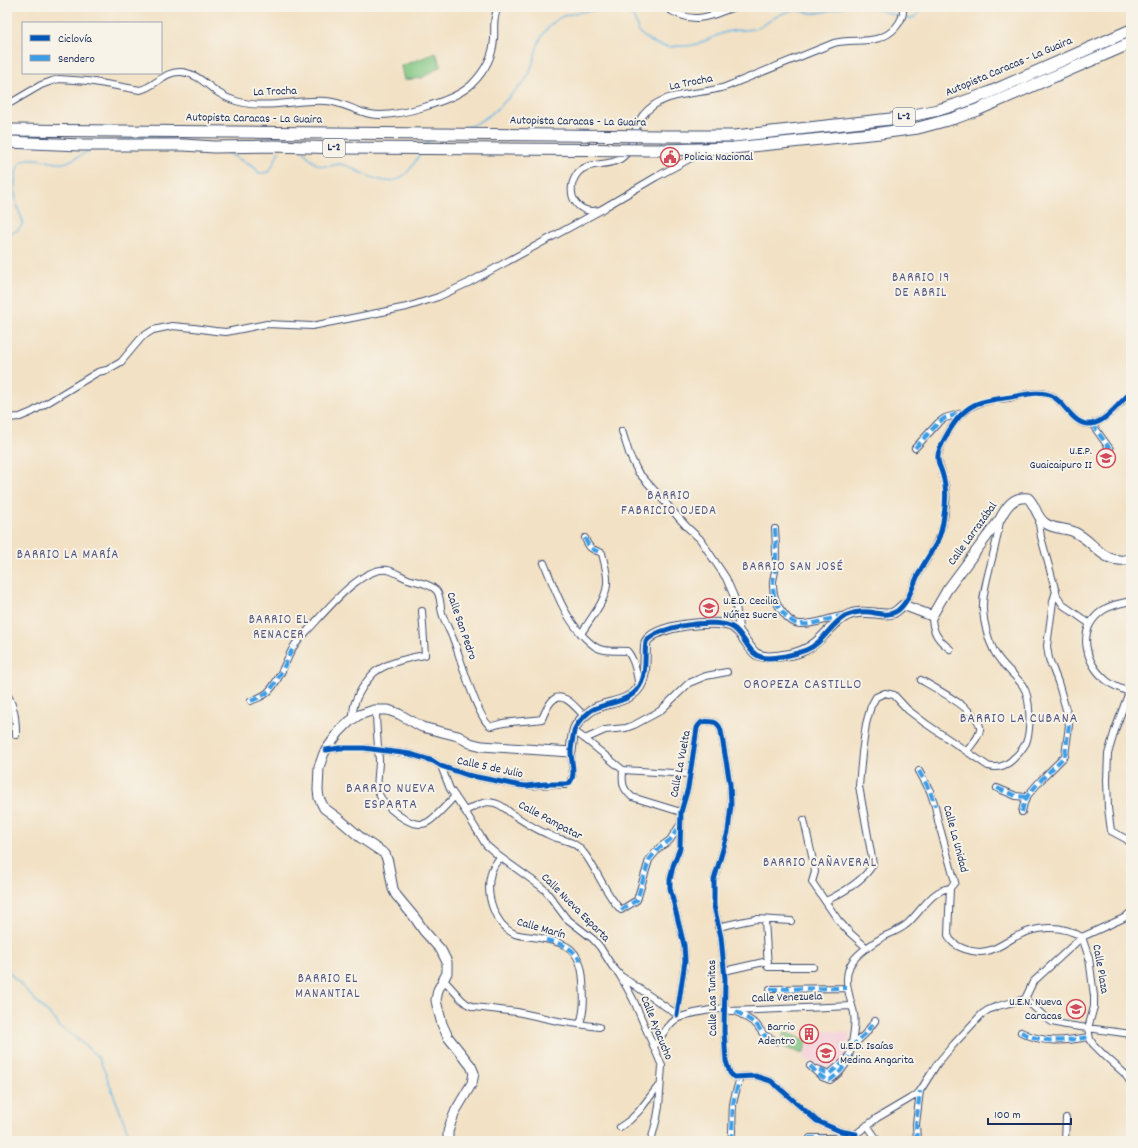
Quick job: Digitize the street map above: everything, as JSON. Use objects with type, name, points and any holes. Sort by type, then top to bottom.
[{"type":"highway","name":"Autopista Caracas - La Guaira","points":[[7,130],[734,136],[917,115],[955,105],[988,93],[1131,30]]},
{"type":"highway","name":"L-2","points":[[7,142],[87,145],[184,145],[214,147],[274,146],[397,149],[662,150],[741,147],[880,134],[924,126],[955,118],[1131,43]]},
{"type":"street","name":"La Trocha","points":[[7,105],[52,80],[76,80],[140,90],[147,88],[168,74],[181,72],[195,76],[230,99],[250,104],[263,105],[327,101],[374,115],[409,112],[429,106],[458,94],[472,84],[483,70],[491,56],[494,38],[494,19],[499,7]]},
{"type":"street","points":[[664,7],[674,13],[695,19],[708,17],[734,7]]},
{"type":"street","name":"La Trocha","points":[[708,149],[600,210],[590,212],[582,210],[573,197],[572,188],[575,177],[580,171],[615,162],[622,158],[632,144],[642,116],[659,102],[672,98],[725,88],[834,43],[844,41],[867,41],[887,35],[897,26],[903,16],[903,7]]},
{"type":"street","points":[[7,418],[20,417],[32,412],[98,372],[115,366],[121,362],[142,337],[153,330],[172,326],[226,332],[266,324],[312,326],[407,307],[438,297],[468,283],[605,208]]},
{"type":"street","points":[[775,529],[776,568],[773,581],[774,598],[782,612],[789,619],[798,624],[810,624],[868,612],[887,614],[897,611],[907,600],[918,574],[940,532],[944,517],[946,496],[944,478],[938,460],[939,450],[954,424],[964,413],[975,405],[991,400],[1027,394],[1040,394],[1053,396],[1078,421],[1092,424],[1108,415],[1131,392]]},
{"type":"street","points":[[915,448],[938,423],[945,418],[964,413]]},
{"type":"street","points":[[1092,424],[1110,450]]},
{"type":"street","points":[[622,431],[630,456],[638,472],[687,527],[700,539],[726,578],[734,599],[740,635]]},
{"type":"street","name":"Calle Larrazábal","points":[[932,616],[947,590],[1000,519],[1009,503],[1024,497],[1028,498],[1034,504],[1040,518]]},
{"type":"street","points":[[1040,518],[1051,526],[1072,531],[1079,535],[1095,549],[1109,558],[1120,561],[1131,559]]},
{"type":"street","points":[[1040,518],[1039,524],[1041,537],[1057,596],[1063,605],[1090,624]]},
{"type":"street","points":[[826,902],[853,885],[869,870],[873,864],[859,786],[866,724],[871,706],[876,697],[885,693],[894,695],[908,710],[925,723],[988,766],[999,767],[1012,761],[1021,752],[1026,742],[1029,714],[1027,694],[1019,680],[994,652],[986,628],[983,610],[1000,519]]},
{"type":"street","points":[[581,634],[602,600],[607,584],[607,576],[602,553],[588,546],[585,538]]},
{"type":"street","points":[[544,563],[564,610],[581,634],[601,649],[627,651],[634,665],[640,687]]},
{"type":"street","name":"Calle San Pedro","points":[[251,701],[264,695],[270,690],[297,642],[336,599],[356,582],[369,574],[380,570],[387,570],[425,584],[436,589],[438,592],[445,621],[454,641],[475,701],[484,719],[489,725],[491,726],[502,723],[542,719],[550,703],[554,699],[559,698],[564,698],[569,701],[584,716]]},
{"type":"street","points":[[1022,812],[1026,797],[1064,756],[1069,725],[1058,682],[1048,659],[1047,646],[1056,591]]},
{"type":"street","points":[[1131,600],[1103,611],[1094,618],[1090,624],[1086,640],[1088,652],[1094,666],[1100,674],[1107,682],[1130,691],[1115,730],[1108,754],[1108,808],[1111,831],[1126,839],[1131,844]]},
{"type":"street","points":[[903,605],[932,616],[933,628],[939,640],[950,649]]},
{"type":"street","points":[[353,719],[353,707],[355,700],[376,672],[402,660],[425,655],[422,611]]},
{"type":"street","points":[[448,1141],[448,1132],[451,1122],[456,1110],[472,1083],[474,1073],[471,1066],[448,1037],[442,1024],[437,1005],[436,1000],[438,990],[447,973],[445,958],[441,950],[424,931],[393,889],[385,854],[361,838],[322,805],[318,790],[320,761],[339,732],[359,715],[368,711],[388,710],[422,727],[458,736],[470,743],[482,746],[571,752],[574,731],[584,716],[594,708],[611,704],[628,697],[640,687],[644,676],[646,642],[653,634],[679,626],[721,623],[733,627],[752,651],[766,658],[783,656],[807,650],[820,640],[833,625],[848,615]]},
{"type":"street","points":[[585,739],[605,730],[626,728],[648,719],[660,711],[690,683],[706,676],[727,672]]},
{"type":"street","points":[[921,680],[969,710],[978,721],[980,730],[979,734],[967,751]]},
{"type":"street","points":[[7,694],[12,703],[16,719],[16,735]]},
{"type":"street","points":[[376,710],[378,792],[384,802],[399,816],[406,820],[421,824],[430,821],[455,796]]},
{"type":"street","name":"Calle La Vuelta","points":[[679,1016],[685,953],[671,894],[670,880],[673,866],[680,848],[681,812],[688,788],[697,728],[699,724],[703,722]]},
{"type":"street","name":"Calle Las Tunitas","points":[[703,722],[716,723],[719,726],[731,796],[730,823],[714,880],[714,906],[721,938],[724,971],[724,1031],[726,1061],[730,1073],[734,1077],[740,1077]]},
{"type":"street","points":[[574,731],[623,770],[689,774]]},
{"type":"street","name":"Calle 5 de Julio","points":[[326,750],[364,748],[410,754],[433,760],[440,766],[467,775],[526,786],[545,784],[565,785],[570,782],[573,775],[571,752]]},
{"type":"street","name":"Calle Nueva Esparta","points":[[440,766],[450,789],[486,845],[544,890],[566,918],[588,935],[600,947],[619,974]]},
{"type":"street","points":[[623,770],[622,782],[626,792],[632,797],[681,812]]},
{"type":"street","name":"Calle La Unidad","points":[[919,771],[930,791],[935,806],[955,882],[950,888],[948,935],[952,943],[958,947],[980,952],[987,951],[1032,930],[1064,928],[1076,932],[1082,936]]},
{"type":"street","points":[[997,788],[1016,796],[1026,797]]},
{"type":"street","name":"Calle Pampatar","points":[[465,811],[482,804],[493,802],[502,806],[547,835],[571,842],[584,853],[613,902],[621,910],[637,900],[649,860],[659,848],[670,840],[680,825]]},
{"type":"street","points":[[804,820],[815,872],[812,882],[838,920],[850,933],[868,948]]},
{"type":"street","name":"Calle Marín","points":[[500,857],[492,869],[490,883],[490,897],[493,909],[497,917],[508,931],[516,935],[546,940],[563,945],[574,952],[580,961],[583,975],[584,1010],[580,1024]]},
{"type":"street","points":[[876,1021],[850,1053],[830,1074],[810,1066],[822,1077],[830,1080],[838,1074],[846,1064],[850,1053],[854,1014],[846,979],[848,971],[856,957],[882,938],[902,929],[930,898],[942,890],[950,888]]},
{"type":"street","points":[[1025,999],[1033,982],[1082,936],[1124,918],[1131,912]]},
{"type":"street","points":[[718,927],[745,920],[791,921]]},
{"type":"street","points":[[765,920],[768,967],[813,967]]},
{"type":"street","name":"Calle Plaza","points":[[1082,936],[1089,958],[1094,996],[1094,1007],[1088,1028]]},
{"type":"street","points":[[724,971],[768,961]]},
{"type":"street","points":[[619,974],[679,1016]]},
{"type":"street","name":"Calle Ayacucho","points":[[619,974],[633,999],[662,1066],[657,1118],[651,1141]]},
{"type":"street","points":[[444,980],[461,999],[474,1007],[517,1012],[558,1021],[599,1027]]},
{"type":"street","points":[[770,990],[847,988]]},
{"type":"street","points":[[1025,999],[1052,1022],[1131,1034]]},
{"type":"street","points":[[850,1141],[867,1125],[920,1091],[937,1064],[982,1014],[998,1006],[1025,999]]},
{"type":"street","name":"Calle Venezuela","points":[[724,1008],[731,1011],[736,1011],[852,1006]]},
{"type":"street","points":[[654,1047],[667,1028],[679,1016],[724,1008]]},
{"type":"street","points":[[736,1011],[756,1024],[764,1035],[776,1041]]},
{"type":"street","points":[[1088,1028],[1089,1037],[1093,1044],[1124,1073],[1131,1083]]},
{"type":"street","points":[[1021,1032],[1032,1037],[1050,1041],[1089,1037]]},
{"type":"street","points":[[731,1141],[733,1130],[734,1098],[740,1077],[755,1076],[771,1081],[816,1121],[840,1131],[856,1134]]},
{"type":"street","points":[[620,1127],[630,1120],[660,1086]]},
{"type":"street","points":[[917,1141],[916,1124],[920,1091]]},
{"type":"street","points":[[1064,1141],[1066,1118]]},
{"type":"street","points":[[867,1125],[878,1141]]},
{"type":"street","points":[[809,1141],[810,1138],[835,1138],[856,1134]]},
{"type":"shaded area","name":"U.E.D. Isaías Medina Angarita","points":[[814,1030],[851,1033],[846,1057],[829,1070],[803,1058]]},
{"type":"green space","points":[[436,53],[441,66],[422,78],[404,80],[401,66]]},
{"type":"green space","points":[[785,1032],[808,1041],[803,1054],[780,1046]]},
{"type":"waterway","points":[[461,129],[483,120],[522,84],[530,72],[541,38],[552,24],[565,16],[601,10],[627,13],[632,16],[638,30],[646,38],[660,45],[672,47],[693,45],[730,31],[757,28],[778,15],[790,11],[797,10],[817,13],[843,7]]},
{"type":"waterway","points":[[869,7],[898,16]]},
{"type":"waterway","points":[[905,18],[908,19],[914,17],[924,7]]},
{"type":"waterway","points":[[122,140],[145,137],[157,137],[168,140]]},
{"type":"waterway","points":[[425,145],[431,139]]},
{"type":"waterway","points":[[7,234],[18,230],[22,225],[22,219],[17,206],[15,188],[16,175],[19,165],[28,159],[63,163],[90,150]]},
{"type":"waterway","points":[[226,152],[255,168],[259,173],[264,173],[268,172],[272,167],[279,151]]},
{"type":"waterway","points":[[304,152],[318,165],[329,166],[342,164],[374,178],[387,181],[393,181],[403,176],[415,163],[420,153]]},
{"type":"waterway","points":[[7,967],[9,972],[60,1027],[75,1037],[98,1057],[126,1127],[134,1141]]},
{"type":"marked path","points":[[915,448],[938,423],[945,418],[962,413]]},
{"type":"marked path","points":[[1092,424],[1110,449]]},
{"type":"marked path","points":[[775,529],[776,566],[773,590],[775,599],[785,615],[791,621],[800,624],[815,623],[842,616]]},
{"type":"marked path","points":[[585,538],[591,548],[602,553]]},
{"type":"marked path","points":[[251,701],[259,698],[270,690],[280,675],[294,646]]},
{"type":"marked path","points":[[1022,812],[1028,795],[1065,756],[1069,725]]},
{"type":"marked path","points":[[919,771],[930,791],[935,806]]},
{"type":"marked path","points":[[997,788],[1016,796],[1026,797]]},
{"type":"marked path","points":[[621,910],[637,900],[649,860],[659,848],[670,840],[679,827]]},
{"type":"marked path","points":[[546,940],[566,946],[577,956],[580,961]]},
{"type":"marked path","points":[[770,989],[847,988]]},
{"type":"marked path","points":[[736,1011],[756,1024],[764,1035],[776,1041]]},
{"type":"marked path","points":[[851,1047],[865,1034],[875,1021]]},
{"type":"marked path","points":[[1021,1032],[1029,1036],[1046,1040],[1072,1040],[1089,1037]]},
{"type":"marked path","points":[[810,1066],[822,1077],[830,1080],[843,1068],[850,1053]]},
{"type":"marked path","points":[[819,1070],[829,1074],[844,1062]]},
{"type":"marked path","points":[[731,1141],[733,1105],[740,1077]]},
{"type":"marked path","points":[[917,1141],[916,1124],[920,1091]]},
{"type":"marked path","points":[[809,1141],[810,1138],[835,1138],[848,1135]]},
{"type":"cycle path","points":[[326,750],[340,748],[364,748],[410,754],[433,761],[441,766],[467,775],[517,785],[568,784],[571,781],[573,774],[571,750],[576,727],[592,710],[621,700],[633,694],[644,676],[646,642],[652,636],[686,625],[713,623],[724,624],[736,630],[756,655],[766,658],[777,657],[795,654],[812,647],[845,616],[863,612],[890,614],[901,608],[907,600],[920,571],[940,536],[942,529],[946,491],[938,461],[939,452],[953,425],[969,408],[976,404],[989,401],[1042,393],[1057,399],[1074,418],[1085,424],[1091,424],[1102,420],[1131,392]]},
{"type":"cycle path","points":[[677,1015],[685,961],[684,945],[670,888],[670,880],[673,866],[680,848],[681,812],[688,788],[697,728],[702,722],[705,721],[717,724],[721,731],[730,784],[731,805],[728,832],[714,880],[714,906],[721,937],[725,979],[724,1031],[726,1061],[730,1073],[734,1077],[755,1076],[771,1081],[817,1121],[840,1131],[856,1134]]},
{"type":"place","name":"Policia Nacional","points":[[670,157]]},
{"type":"place","name":"U.E.P. Guaicaipuro II","points":[[1106,458]]},
{"type":"place","name":"U.E.D. Cecilia Núñez Sucre","points":[[709,608]]},
{"type":"place","name":"U.E.N. Nueva Caracas","points":[[1076,1009]]},
{"type":"place","name":"Barrio Adentro","points":[[809,1034]]},
{"type":"place","name":"U.E.D. Isaías Medina Angarita","points":[[826,1053]]},
{"type":"district","name":"BARRIO 19 DE ABRIL","points":[[921,286]]},
{"type":"district","name":"BARRIO FABRICIO OJEDA","points":[[669,504]]},
{"type":"district","name":"BARRIO LA MARÍA","points":[[68,555]]},
{"type":"district","name":"BARRIO SAN JOSÉ","points":[[793,567]]},
{"type":"district","name":"BARRIO EL RENACER","points":[[279,628]]},
{"type":"district","name":"OROPEZA CASTILLO","points":[[803,685]]},
{"type":"district","name":"BARRIO LA CUBANA","points":[[1019,719]]},
{"type":"district","name":"BARRIO NUEVA ESPARTA","points":[[391,798]]},
{"type":"district","name":"BARRIO CAÑAVERAL","points":[[820,863]]},
{"type":"district","name":"BARRIO EL MANANTIAL","points":[[328,986]]}]
